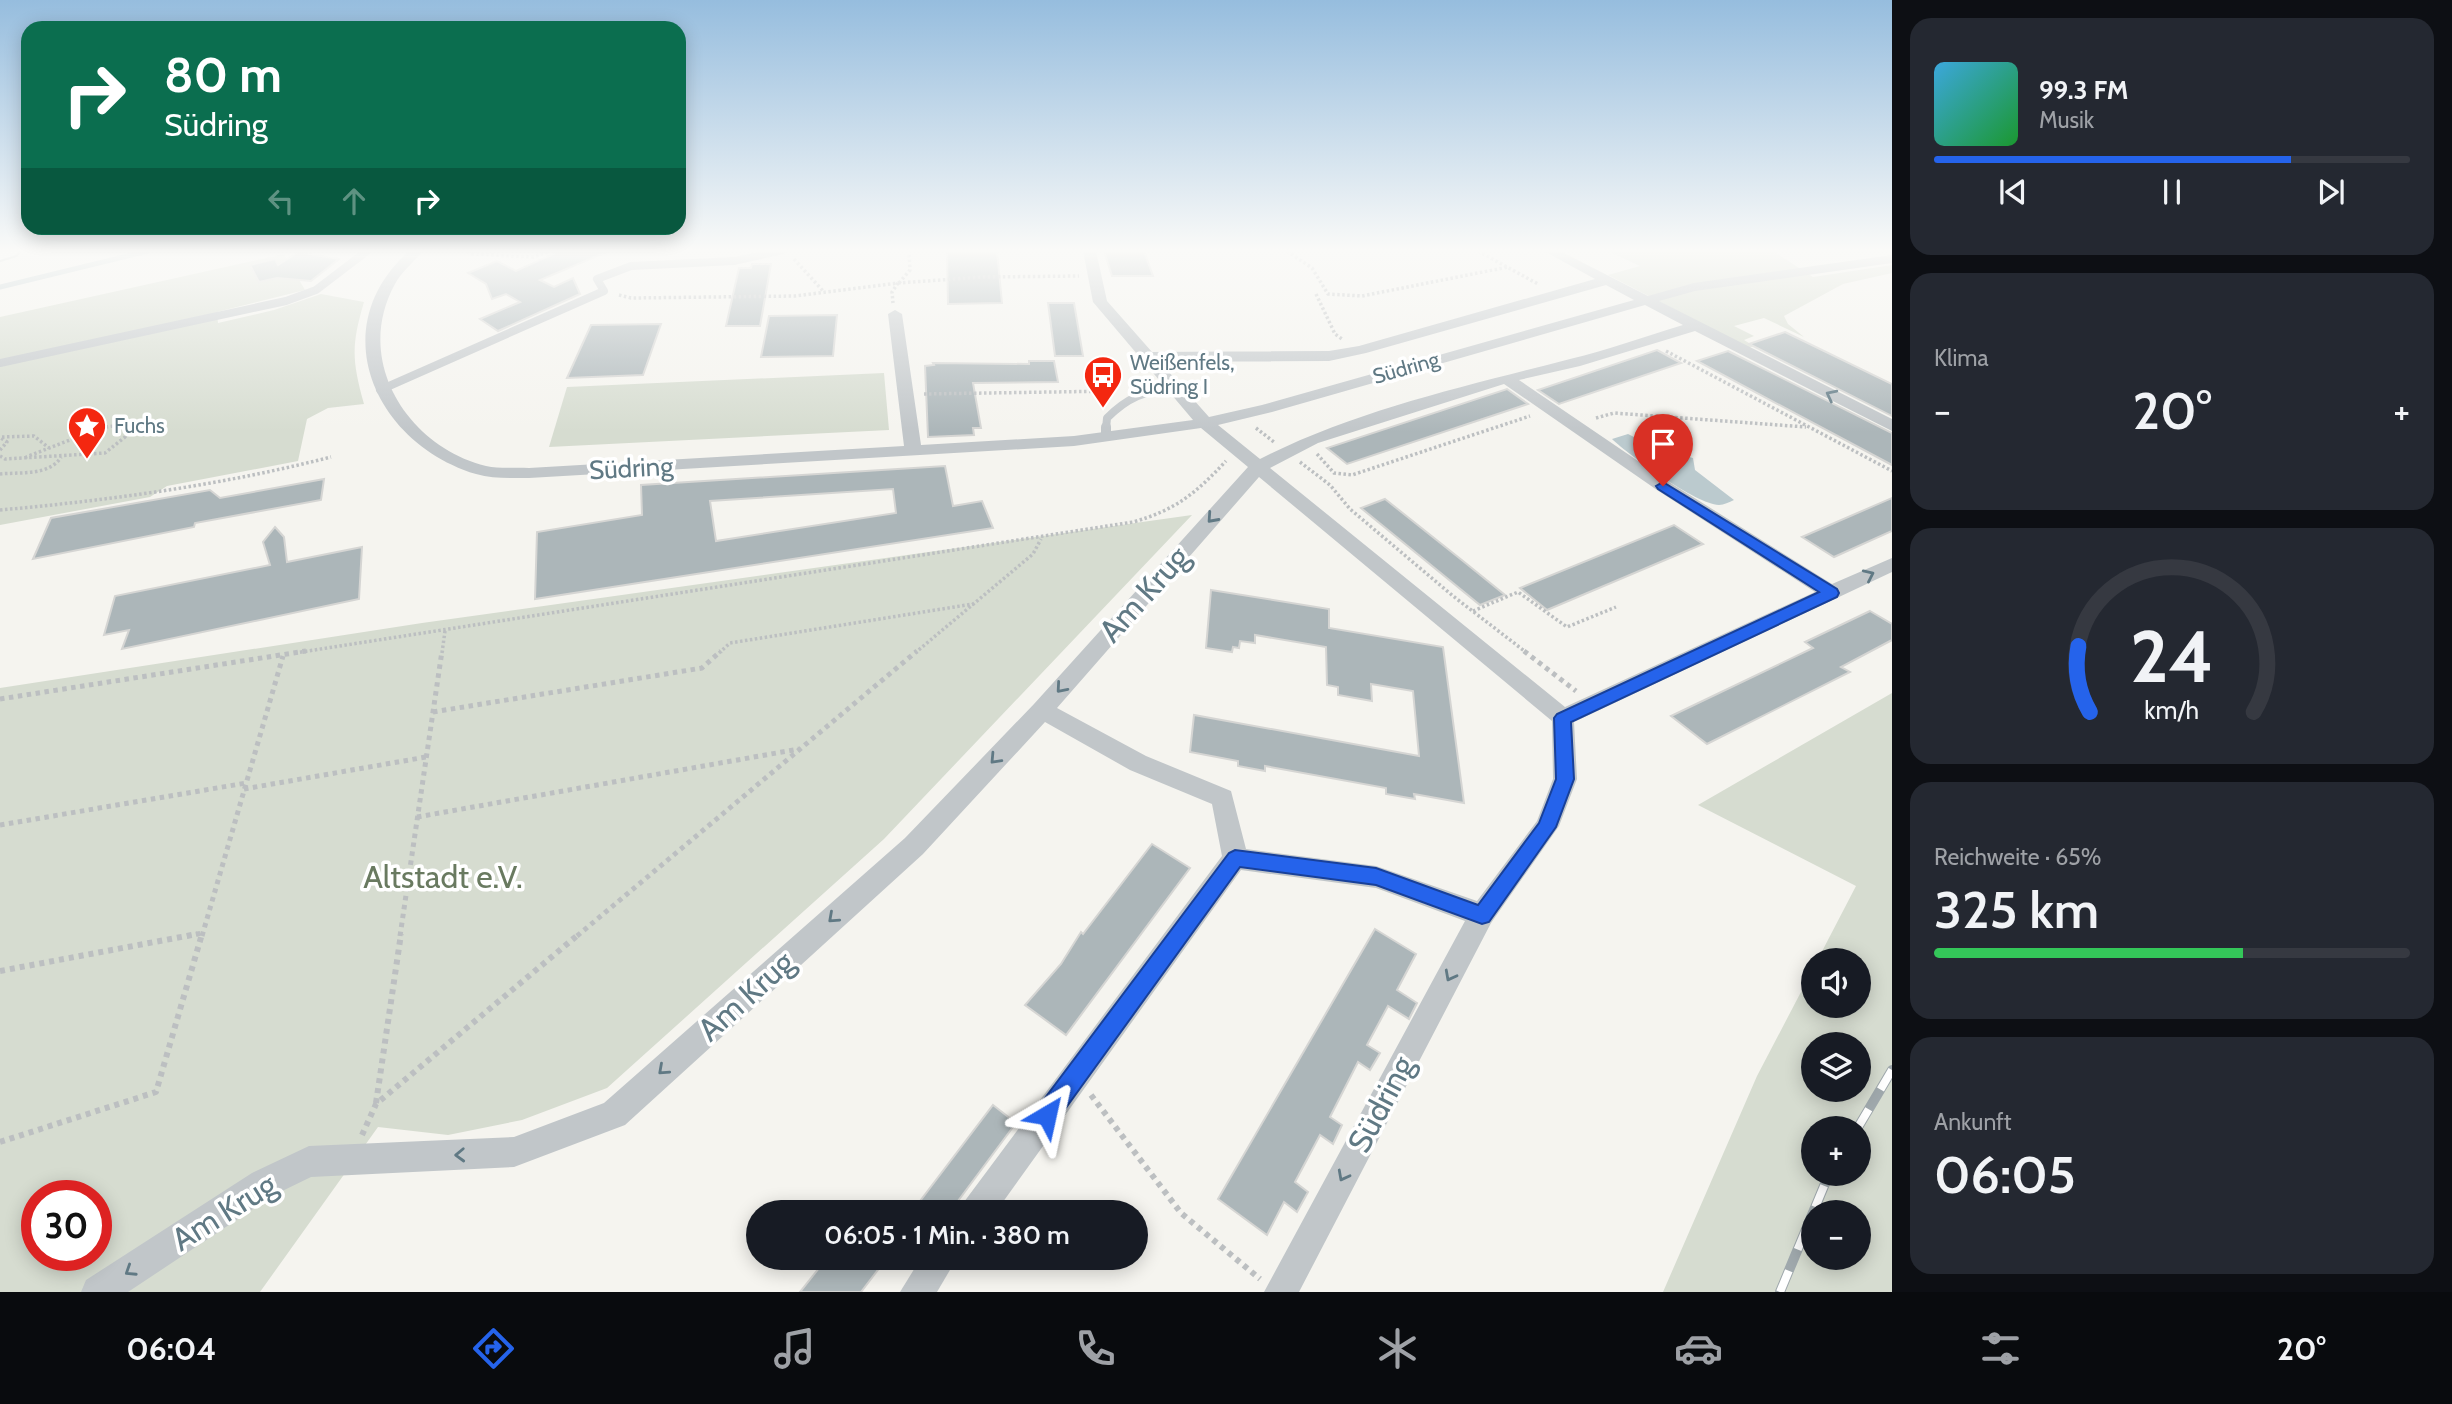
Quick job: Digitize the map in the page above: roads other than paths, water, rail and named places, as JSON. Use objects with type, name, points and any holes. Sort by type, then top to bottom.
[{"type":"street","name":"Südring","points":[[376,311],[371,351],[380,390],[393,410],[429,444],[450,458],[483,471],[529,473],[1030,444],[1205,423],[1607,311]]},
{"type":"street","points":[[1108,311],[1205,423],[1563,718],[1892,564]]},
{"type":"street","points":[[1146,357],[1329,356],[1361,350],[1497,311]]},
{"type":"street","points":[[1668,311],[1892,426]]},
{"type":"street","points":[[895,314],[914,450]]},
{"type":"street","name":"Südring","points":[[1258,467],[1312,439],[1506,378],[1574,363],[1644,339],[1695,326]]},
{"type":"street","points":[[1506,378],[1663,486],[1831,593]]},
{"type":"street","name":"Am Krug","points":[[98,1292],[263,1184],[309,1162],[514,1152],[614,1114],[914,846],[1042,709],[1258,467]]},
{"type":"street","points":[[985,1200],[1235,858],[1223,798],[1138,763],[1042,709]]},
{"type":"street","name":"Südring","points":[[1273,1288],[1482,915],[1547,827],[1565,779],[1563,718]]},
{"type":"street","points":[[1235,858],[1376,877],[1482,915]]},
{"type":"street","points":[[917,1292],[933,1270]]},
{"type":"lane","points":[[0,363],[239,311]]},
{"type":"lane","points":[[380,390],[486,341],[505,337],[560,311]]},
{"type":"lane","points":[[1106,436],[1107,418],[1133,395],[1146,390],[1173,389]]},
{"type":"railway","points":[[1865,1116],[1892,1070]]},
{"type":"railway","points":[[1780,1292],[1824,1186]]},
{"type":"place","name":"Weißenfels, Südring I","points":[[1103,409]]},
{"type":"place","name":"Fuchs","points":[[87,460]]},
{"type":"park label","name":"Altstadt e.V.","points":[[443,877]]}]
